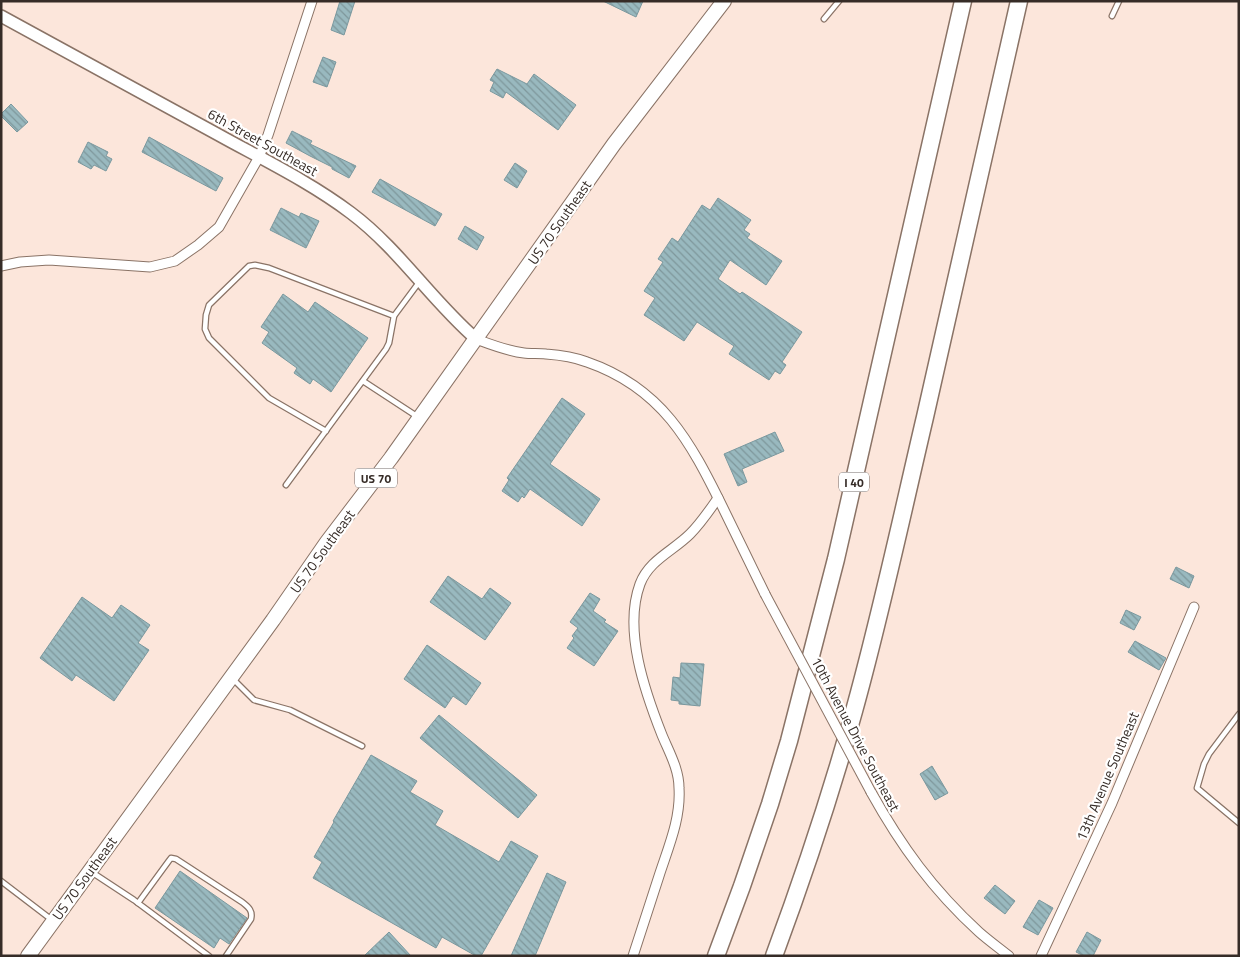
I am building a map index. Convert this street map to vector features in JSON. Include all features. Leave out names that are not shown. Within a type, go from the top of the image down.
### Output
[{"type":"highway","name":"I 40","points":[[716,956],[751,859],[789,741],[836,560],[963,1]]},
{"type":"highway","points":[[774,956],[795,900],[855,709],[907,496],[1019,1]]},
{"type":"main road","name":"US 70 Southeast","points":[[28,956],[273,620],[327,542],[420,418],[614,144],[724,1]]},
{"type":"street","points":[[1,266],[20,262],[49,260],[150,267],[175,261],[198,245],[219,226],[259,157],[284,89],[312,1]]},
{"type":"street","name":"6th Street Southeast","points":[[1,16],[259,157],[312,187],[350,212],[379,237],[446,311],[476,339]]},
{"type":"street","name":"10th Avenue Drive Southeast","points":[[476,339],[510,351],[565,356],[584,361],[627,380],[656,403],[675,425],[696,456],[765,594],[889,823],[909,853],[942,895],[980,933],[1009,956]]},
{"type":"street","points":[[633,956],[675,829],[680,794],[676,769],[655,716],[638,661],[634,634],[636,598],[640,584],[650,567],[690,534],[718,498]]},
{"type":"street","name":"13th Avenue Southeast","points":[[1041,956],[1112,803],[1194,607]]},
{"type":"lane","points":[[824,19],[839,1]]},
{"type":"lane","points":[[1112,16],[1119,1]]},
{"type":"lane","points":[[326,431],[269,398],[209,338],[205,330],[209,305],[250,266],[255,264],[394,316]]},
{"type":"lane","points":[[286,485],[386,349],[390,342],[394,316],[420,281]]},
{"type":"lane","points":[[362,381],[420,418]]},
{"type":"lane","points":[[231,677],[254,700],[290,710],[362,746]]},
{"type":"lane","points":[[1239,714],[1209,754],[1197,788],[1239,823]]},
{"type":"lane","points":[[138,903],[171,858],[176,859],[242,902],[250,910],[252,914],[251,919],[226,956]]},
{"type":"lane","points":[[89,871],[138,903],[209,956]]},
{"type":"lane","points":[[1,882],[53,921]]},
{"type":"building","points":[[340,1],[355,1],[344,35],[331,30]]},
{"type":"building","points":[[603,1],[643,1],[636,17]]},
{"type":"building","points":[[323,57],[336,62],[327,87],[313,82]]},
{"type":"building","points":[[497,69],[527,84],[534,74],[576,105],[558,130],[506,92],[503,98],[490,91],[494,82],[490,80]]},
{"type":"building","points":[[11,104],[28,122],[17,132],[1,116]]},
{"type":"building","points":[[292,131],[312,141],[310,144],[356,166],[349,178],[286,143]]},
{"type":"building","points":[[149,137],[223,178],[216,191],[142,152]]},
{"type":"building","points":[[88,142],[108,152],[106,156],[112,159],[106,171],[94,165],[91,169],[78,162]]},
{"type":"building","points":[[515,163],[527,171],[517,188],[504,180]]},
{"type":"building","points":[[380,179],[442,214],[435,226],[372,192]]},
{"type":"building","points":[[718,198],[751,220],[744,230],[750,234],[747,238],[782,261],[766,285],[730,260],[718,279],[740,294],[742,292],[802,332],[782,362],[786,365],[780,374],[775,371],[769,380],[729,354],[734,346],[697,322],[684,341],[644,315],[655,298],[644,291],[663,262],[658,259],[672,238],[678,242],[702,205],[710,210]]},
{"type":"building","points":[[281,208],[299,217],[301,213],[319,221],[306,248],[270,230]]},
{"type":"building","points":[[465,226],[484,237],[477,250],[458,239]]},
{"type":"building","points":[[283,294],[308,312],[315,302],[368,338],[331,392],[313,379],[310,384],[294,373],[297,368],[262,343],[269,332],[261,327]]},
{"type":"building","points":[[562,398],[585,414],[550,464],[600,499],[582,526],[530,489],[524,498],[522,496],[518,502],[502,491],[509,480],[507,478]]},
{"type":"building","points":[[775,432],[784,451],[742,469],[747,482],[738,486],[724,454]]},
{"type":"building","points":[[1176,567],[1194,576],[1189,588],[1170,579]]},
{"type":"building","points":[[448,576],[482,599],[490,588],[511,603],[485,640],[430,602]]},
{"type":"building","points":[[590,593],[600,599],[593,611],[606,620],[604,622],[618,631],[594,666],[567,648],[578,628],[570,622]]},
{"type":"building","points":[[82,597],[112,618],[121,605],[150,625],[138,643],[149,650],[114,701],[76,675],[72,681],[40,658]]},
{"type":"building","points":[[1126,610],[1141,617],[1134,630],[1120,623]]},
{"type":"building","points":[[1135,641],[1166,658],[1159,670],[1128,652]]},
{"type":"building","points":[[427,645],[481,683],[466,705],[453,696],[445,708],[404,679]]},
{"type":"building","points":[[681,663],[704,664],[700,706],[679,704],[679,701],[671,700],[673,677],[680,678]]},
{"type":"building","points":[[439,715],[537,795],[518,818],[420,738]]},
{"type":"building","points":[[371,755],[417,781],[410,792],[443,811],[435,825],[499,862],[511,841],[538,856],[481,956],[476,956],[442,937],[436,948],[313,878],[322,862],[314,857]]},
{"type":"building","points":[[932,766],[948,793],[935,800],[920,774]]},
{"type":"building","points":[[180,871],[247,918],[229,944],[220,938],[214,948],[155,908]]},
{"type":"building","points":[[547,873],[566,882],[535,956],[511,956]]},
{"type":"building","points":[[995,885],[1015,901],[1005,914],[984,898]]},
{"type":"building","points":[[1039,900],[1053,908],[1038,935],[1023,927]]},
{"type":"building","points":[[389,932],[411,956],[364,956]]},
{"type":"building","points":[[1087,932],[1101,940],[1093,956],[1084,956],[1076,952]]}]
